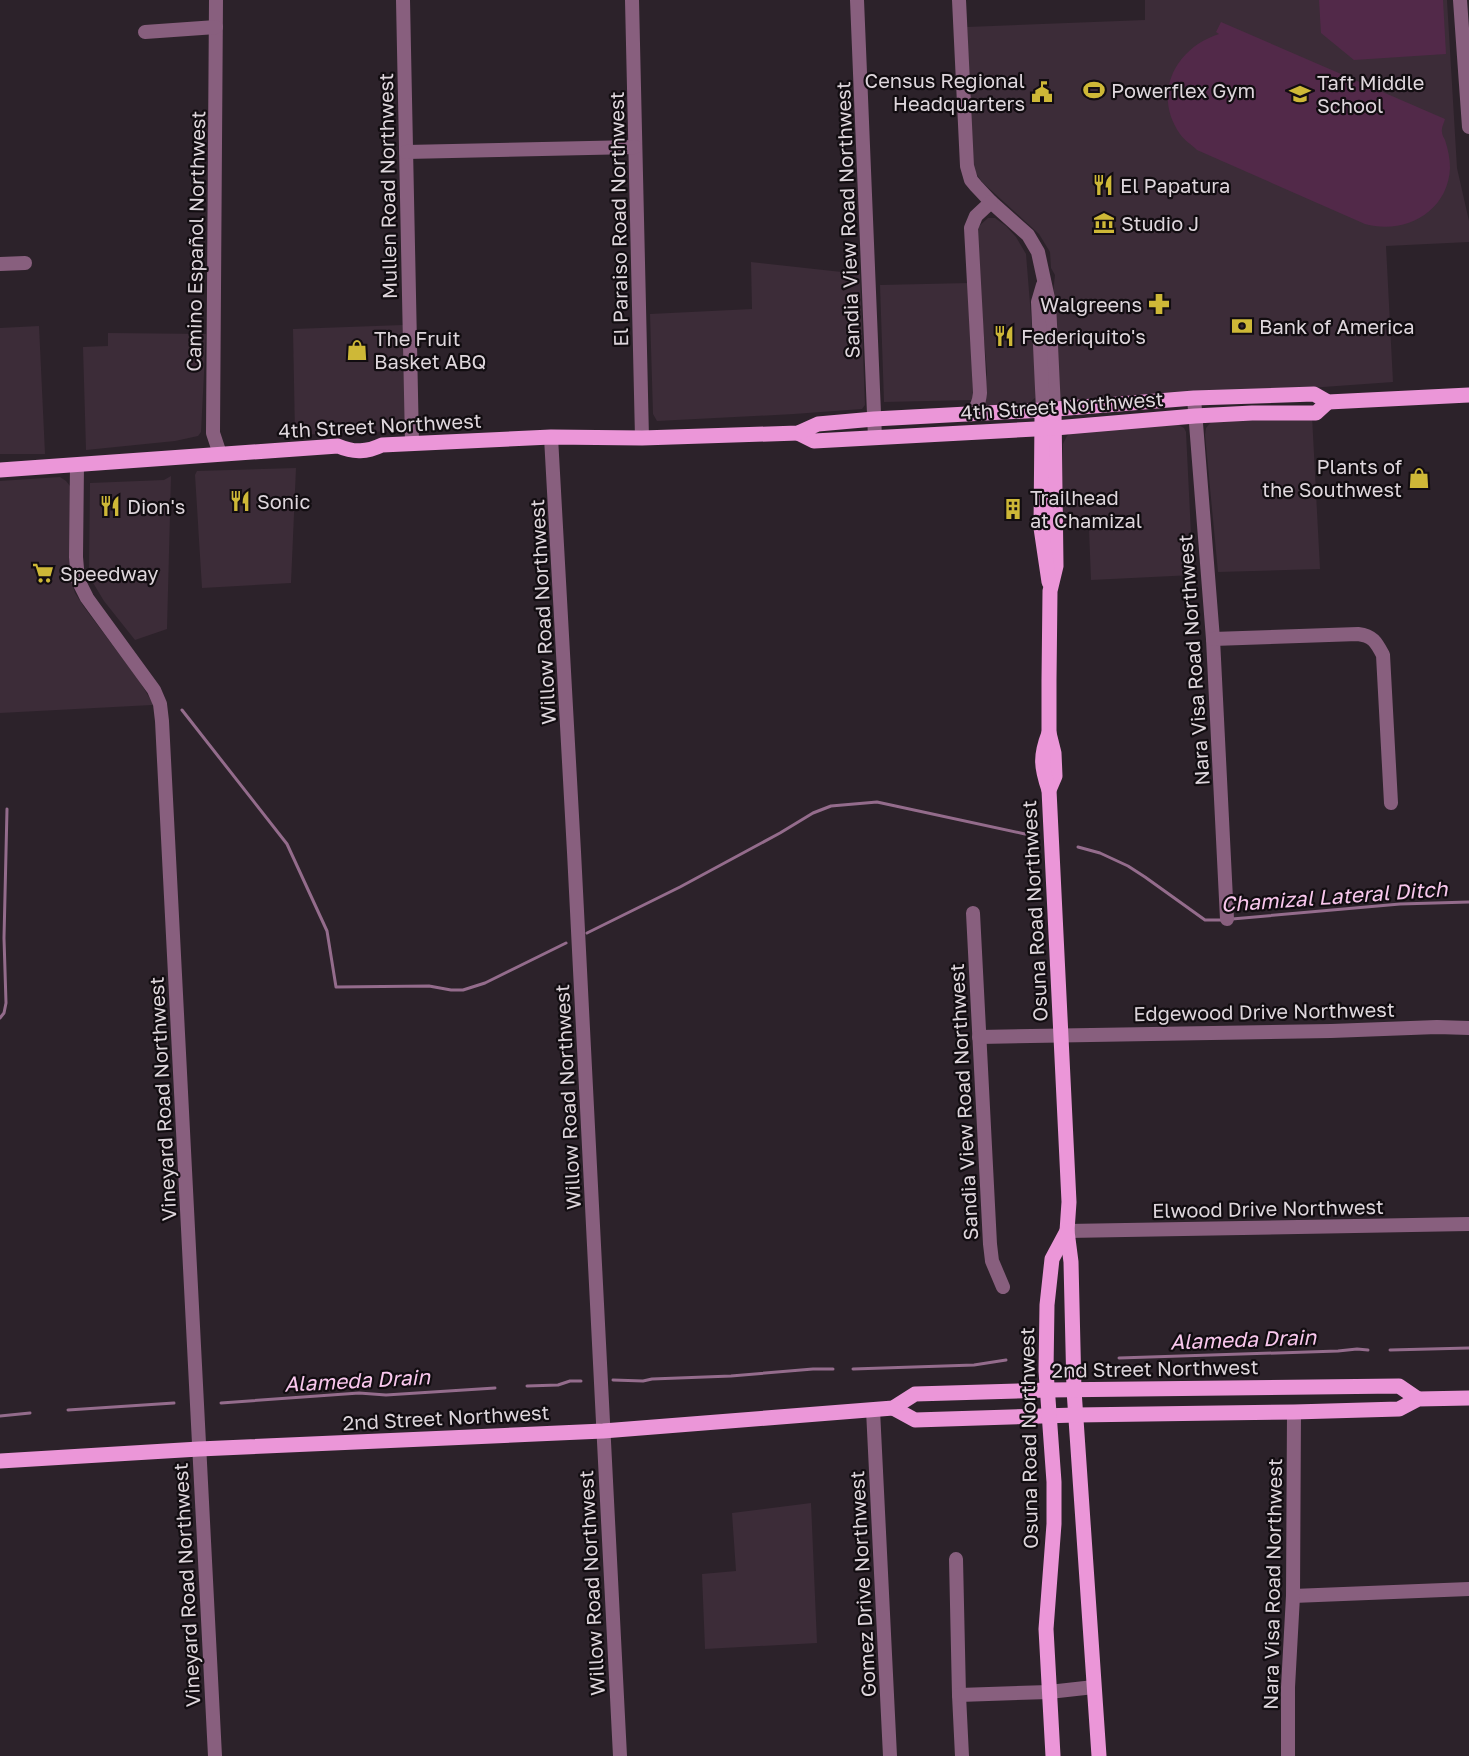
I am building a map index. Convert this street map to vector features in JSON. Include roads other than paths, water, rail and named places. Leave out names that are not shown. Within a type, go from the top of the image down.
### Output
[{"type":"main road","name":"4th Street Northwest","points":[[798,433],[814,441],[915,436],[1194,398],[1314,394],[1328,402],[1469,395]]},
{"type":"main road","name":"4th Street Northwest","points":[[0,470],[338,446],[370,440],[382,445],[551,437],[642,438],[798,433],[818,424],[969,415],[1047,419],[1316,413],[1328,402]]},
{"type":"main road","name":"Osuna Road Northwest","points":[[1047,419],[1041,528],[1050,591],[1050,733],[1042,750],[1043,773],[1049,790],[1069,1202],[1067,1231],[1071,1262],[1074,1390],[1098,1756]]},
{"type":"main road","name":"Osuna Road Northwest","points":[[1053,1756],[1046,1629],[1054,1524],[1054,1482],[1046,1371],[1047,1305],[1052,1259],[1067,1231]]},
{"type":"main road","name":"2nd Street Northwest","points":[[0,1461],[199,1449],[603,1431],[893,1408],[915,1394],[1048,1390],[1399,1386],[1418,1400]]},
{"type":"main road","name":"2nd Street Northwest","points":[[893,1408],[915,1420],[1076,1414],[1400,1409],[1418,1400],[1469,1398]]},
{"type":"street","name":"Camino Español Northwest","points":[[216,0],[213,433],[220,454]]},
{"type":"street","name":"Mullen Road Northwest","points":[[403,0],[412,443]]},
{"type":"street","name":"El Paraiso Road Northwest","points":[[632,0],[642,438]]},
{"type":"street","name":"Sandia View Road Northwest","points":[[857,0],[875,438]]},
{"type":"street","points":[[959,0],[967,166],[971,180],[991,202],[1028,235],[1038,252],[1049,303],[1047,419]]},
{"type":"street","points":[[1460,0],[1469,127]]},
{"type":"street","points":[[145,32],[216,27]]},
{"type":"street","points":[[406,152],[635,147]]},
{"type":"street","points":[[969,415],[978,405],[980,393],[970,236],[976,216],[991,202]]},
{"type":"street","points":[[0,264],[25,263]]},
{"type":"street","name":"Nara Visa Road Northwest","points":[[1194,398],[1213,639],[1227,919]]},
{"type":"street","name":"Willow Road Northwest","points":[[551,437],[620,1756]]},
{"type":"street","name":"Vineyard Road Northwest","points":[[77,465],[78,580],[87,598],[154,690],[160,704],[162,722],[215,1756]]},
{"type":"street","points":[[1213,639],[1358,634],[1375,641],[1383,655],[1390,803]]},
{"type":"street","name":"Sandia View Road Northwest","points":[[973,912],[990,1244],[992,1261],[1003,1287]]},
{"type":"street","name":"Edgewood Drive Northwest","points":[[979,1037],[1469,1028]]},
{"type":"street","name":"Elwood Drive Northwest","points":[[1067,1231],[1469,1224]]},
{"type":"street","name":"Gomez Drive Northwest","points":[[873,1410],[890,1756]]},
{"type":"street","name":"Nara Visa Road Northwest","points":[[1288,1756],[1288,1687],[1293,1596],[1294,1412]]},
{"type":"street","points":[[956,1559],[962,1756]]},
{"type":"street","points":[[1293,1596],[1469,1589]]},
{"type":"street","points":[[959,1695],[1049,1692],[1094,1687]]},
{"type":"waterway","points":[[182,710],[287,844],[327,931],[336,987],[429,986],[463,990],[485,983],[566,943]]},
{"type":"waterway","points":[[587,933],[680,887],[813,813],[831,806],[877,802],[1025,834]]},
{"type":"waterway","points":[[0,1018],[4,1013],[6,1003],[4,938],[7,809]]},
{"type":"waterway","name":"Chamizal Lateral Ditch","points":[[1078,847],[1100,853],[1128,866],[1205,920],[1222,920]]},
{"type":"waterway","name":"Chamizal Lateral Ditch","points":[[1232,919],[1400,904],[1469,902]]},
{"type":"waterway","name":"Alameda Drain","points":[[1390,1350],[1469,1348]]},
{"type":"waterway","name":"Alameda Drain","points":[[1119,1358],[1368,1350]]},
{"type":"waterway","name":"Alameda Drain","points":[[853,1369],[974,1365],[1006,1360]]},
{"type":"waterway","name":"Alameda Drain","points":[[613,1380],[643,1381],[833,1369]]},
{"type":"waterway","name":"Alameda Drain","points":[[527,1386],[558,1385],[570,1381],[581,1381]]},
{"type":"waterway","name":"Alameda Drain","points":[[221,1403],[359,1393],[386,1395],[495,1388]]},
{"type":"waterway","name":"Alameda Drain","points":[[68,1410],[174,1403]]},
{"type":"waterway","name":"Alameda Drain","points":[[0,1416],[30,1413]]},
{"type":"place","name":"Powerflex Gym","points":[[1094,90]]},
{"type":"place","name":"Census Regional Headquarters","points":[[1042,92]]},
{"type":"place","name":"Taft Middle School","points":[[1300,94]]},
{"type":"place","name":"El Papatura","points":[[1103,185]]},
{"type":"place","name":"Studio J","points":[[1104,223]]},
{"type":"place","name":"Walgreens","points":[[1159,304]]},
{"type":"place","name":"Bank of America","points":[[1242,326]]},
{"type":"place","name":"Federiquito's","points":[[1004,336]]},
{"type":"place","name":"The Fruit Basket ABQ","points":[[357,350]]},
{"type":"place","name":"Plants of the Southwest","points":[[1419,478]]},
{"type":"place","name":"Sonic","points":[[240,501]]},
{"type":"place","name":"Dion's","points":[[110,506]]},
{"type":"place","name":"Trailhead at Chamizal","points":[[1013,509]]},
{"type":"place","name":"Speedway","points":[[43,573]]}]
